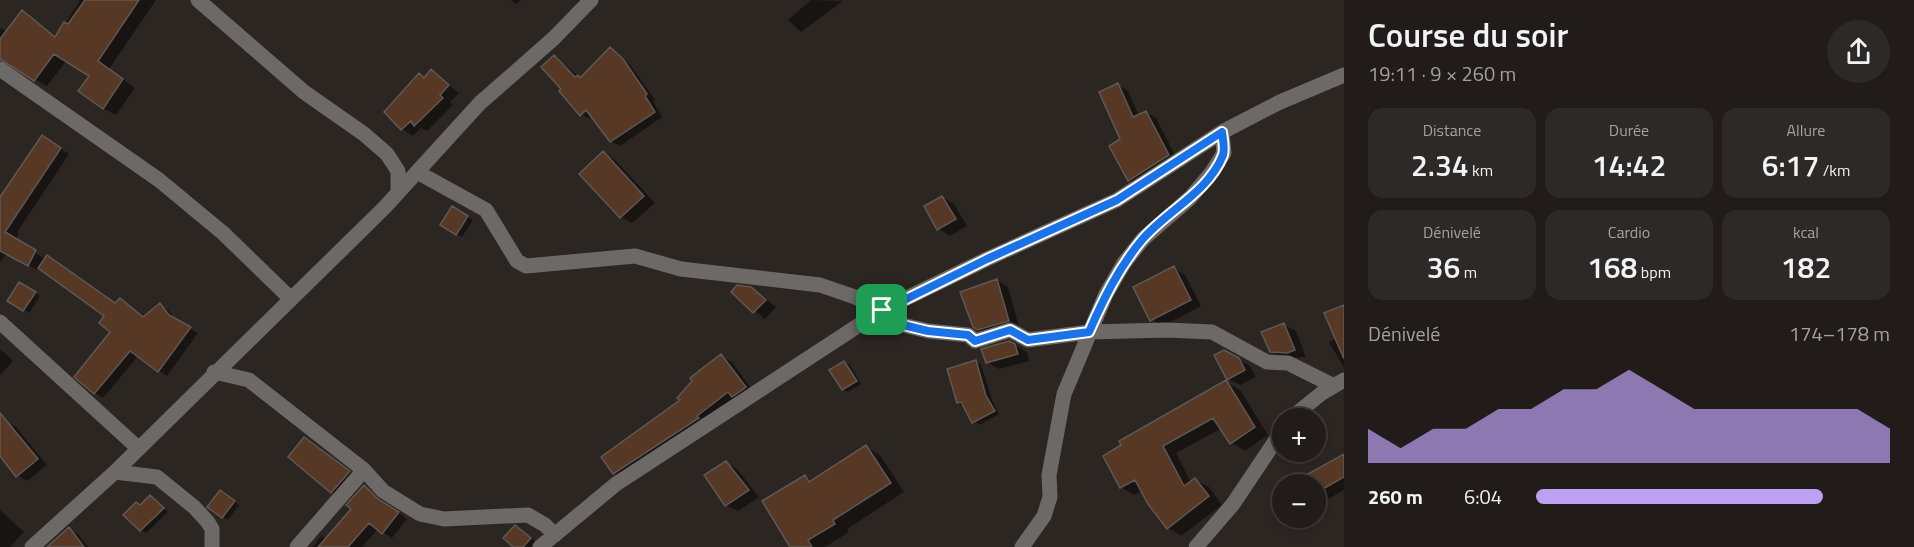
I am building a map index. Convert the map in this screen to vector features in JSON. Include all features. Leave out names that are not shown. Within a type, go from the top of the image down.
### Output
[{"type":"street","points":[[32,547],[115,472],[398,192],[480,103],[554,38],[591,0]]},
{"type":"street","points":[[205,2],[304,92],[364,134],[387,154],[398,171],[398,192]]},
{"type":"street","points":[[0,69],[159,180],[223,233],[290,298]]},
{"type":"street","points":[[540,547],[616,484],[876,314],[1117,200],[1222,132],[1280,102],[1344,75]]},
{"type":"street","points":[[1022,547],[1044,516],[1050,497],[1049,475],[1064,394],[1089,332],[1124,263],[1143,238],[1190,198],[1212,172],[1224,153],[1222,132]]},
{"type":"street","points":[[417,172],[486,210],[517,261],[526,266],[635,256],[681,269],[820,285],[855,297],[876,314],[928,331],[968,335],[975,341],[1010,330],[1028,340],[1089,332],[1167,330],[1212,332],[1266,362],[1287,363],[1339,383]]},
{"type":"street","points":[[0,322],[138,448]]},
{"type":"street","points":[[214,372],[249,380],[364,470],[382,491],[420,514],[444,519],[528,515],[545,525],[555,535]]},
{"type":"street","points":[[1305,408],[1339,383]]},
{"type":"street","points":[[1196,547],[1233,504],[1272,446]]},
{"type":"street","points":[[297,547],[364,470]]},
{"type":"street","points":[[115,472],[150,475],[164,482],[207,521],[212,529],[212,547]]},
{"type":"building","points":[[85,0],[139,0],[98,61],[123,79],[103,109],[78,91],[89,76],[54,54],[34,81],[0,59],[0,39],[22,10],[55,37],[64,22],[68,24]]},
{"type":"building","points":[[610,47],[623,59],[647,94],[645,96],[655,112],[610,142],[586,110],[580,116],[559,91],[561,89],[541,67],[554,55],[575,77],[578,75],[580,78]]},
{"type":"building","points":[[431,69],[449,85],[440,95],[443,98],[414,126],[411,121],[401,130],[384,112],[419,73],[424,78]]},
{"type":"building","points":[[1118,83],[1133,117],[1146,111],[1169,155],[1128,181],[1109,146],[1120,139],[1099,92]]},
{"type":"building","points":[[42,135],[61,148],[5,232],[36,250],[28,266],[0,251],[0,197]]},
{"type":"building","points":[[603,151],[644,196],[620,218],[579,174]]},
{"type":"building","points":[[942,196],[956,219],[937,230],[924,206]]},
{"type":"building","points":[[452,206],[468,216],[456,235],[440,225]]},
{"type":"building","points":[[47,255],[115,303],[120,298],[143,317],[160,303],[169,315],[191,327],[158,372],[130,351],[94,394],[74,377],[110,332],[99,323],[104,316],[38,268]]},
{"type":"building","points":[[1174,266],[1191,300],[1150,321],[1133,287]]},
{"type":"building","points":[[997,279],[1009,321],[977,330],[973,327],[960,292]]},
{"type":"building","points":[[19,282],[36,292],[23,311],[7,301]]},
{"type":"building","points":[[737,285],[751,287],[766,300],[753,313],[731,292]]},
{"type":"building","points":[[1344,305],[1344,359],[1324,313]]},
{"type":"building","points":[[1284,323],[1295,350],[1287,353],[1270,352],[1261,332]]},
{"type":"building","points":[[1009,341],[1015,344],[1018,354],[986,363],[981,349]]},
{"type":"building","points":[[1224,350],[1239,358],[1245,370],[1227,380],[1214,355]]},
{"type":"building","points":[[721,354],[746,387],[732,397],[728,392],[697,416],[699,418],[613,474],[601,457],[680,400],[677,398],[692,381],[690,378]]},
{"type":"building","points":[[976,360],[986,396],[995,411],[972,423],[961,402],[957,403],[947,369]]},
{"type":"building","points":[[844,361],[857,381],[842,390],[829,370]]},
{"type":"building","points":[[1226,380],[1255,427],[1230,444],[1213,418],[1163,446],[1184,486],[1195,478],[1209,496],[1167,529],[1148,504],[1135,480],[1120,488],[1103,456],[1121,445],[1119,441]]},
{"type":"building","points":[[0,413],[38,459],[16,477],[0,456]]},
{"type":"building","points":[[304,437],[350,471],[331,493],[288,457]]},
{"type":"building","points":[[866,445],[891,483],[833,520],[835,524],[808,540],[812,547],[790,547],[762,501],[805,475],[809,482]]},
{"type":"building","points":[[1344,454],[1344,477],[1326,487],[1326,474],[1308,474]]},
{"type":"building","points":[[726,461],[749,490],[725,506],[704,475]]},
{"type":"building","points":[[364,485],[378,499],[399,512],[382,534],[369,523],[348,547],[318,547],[351,509],[346,505]]},
{"type":"building","points":[[220,490],[235,501],[222,518],[207,507]]},
{"type":"building","points":[[150,495],[164,508],[140,531],[123,515],[136,502],[140,505]]},
{"type":"building","points":[[515,525],[531,538],[523,547],[513,547],[503,538]]},
{"type":"building","points":[[69,527],[84,547],[47,547]]},
{"type":"route","points":[[1222,132],[1224,153],[1212,172],[1190,198],[1143,238],[1124,263],[1106,294],[1089,332],[1044,340],[1028,340],[1010,330],[975,341],[968,335],[928,331],[870,317],[882,310],[1117,200],[1222,132]]}]
